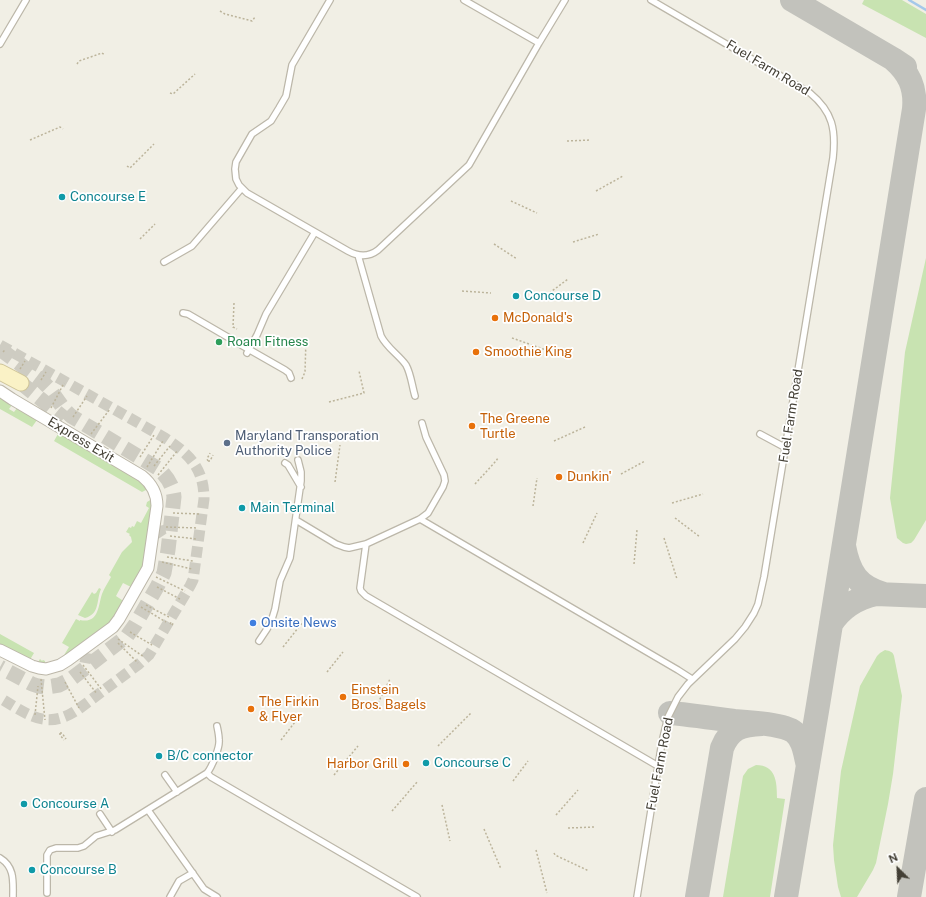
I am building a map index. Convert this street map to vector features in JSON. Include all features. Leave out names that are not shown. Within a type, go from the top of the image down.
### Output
[{"type":"main road","points":[[0,372],[21,383]]},
{"type":"street","name":"Express Exit","points":[[0,391],[142,476],[150,484],[161,504],[163,526]]},
{"type":"street","points":[[87,653],[89,649],[109,633],[119,619],[148,568],[157,506],[156,496]]},
{"type":"street","points":[[0,650],[32,666],[46,669],[53,668],[68,660],[113,627]]},
{"type":"lane","points":[[0,44],[26,0]]},
{"type":"lane","points":[[330,0],[291,68],[286,96],[274,118],[252,134],[236,162],[235,175],[239,184],[247,193],[348,251],[358,255],[366,255],[376,251],[469,165],[538,43],[565,0]]},
{"type":"lane","points":[[464,0],[538,43]]},
{"type":"lane","name":"Fuel Farm Road","points":[[637,897],[662,742],[668,717],[678,697],[692,679],[741,632],[751,619],[758,604],[786,448],[833,158],[834,138],[834,130],[828,114],[822,104],[814,96],[651,0]]},
{"type":"lane","points":[[164,262],[192,246],[242,188]]},
{"type":"lane","points":[[248,351],[266,314],[315,232]]},
{"type":"lane","points":[[358,255],[381,336],[406,365],[415,396]]},
{"type":"lane","points":[[183,313],[188,314],[248,351],[288,371],[291,378]]},
{"type":"lane","points":[[296,520],[340,546],[347,548],[366,544],[420,519],[428,513],[445,481],[444,475],[426,437],[422,423]]},
{"type":"lane","points":[[760,434],[786,448]]},
{"type":"lane","points":[[259,642],[270,624],[280,581],[290,558],[301,487],[298,460]]},
{"type":"lane","points":[[285,463],[288,465],[301,487]]},
{"type":"lane","points":[[420,519],[692,679]]},
{"type":"lane","points":[[366,544],[360,588],[366,596],[658,766]]},
{"type":"lane","points":[[47,893],[47,855],[50,850],[56,848],[78,848],[84,846],[96,836],[112,832],[207,773],[212,766],[218,747],[219,738],[217,726]]},
{"type":"lane","points":[[207,773],[211,777],[417,897]]},
{"type":"lane","points":[[165,775],[177,792]]},
{"type":"lane","points":[[148,810],[204,888],[217,897]]},
{"type":"lane","points":[[100,814],[112,832]]},
{"type":"lane","points":[[0,858],[12,871],[13,897]]},
{"type":"lane","points":[[170,897],[179,881],[193,873]]},
{"type":"path","points":[[220,11],[225,14],[252,21],[255,17]]},
{"type":"path","points":[[77,64],[79,61],[102,53],[105,55]]},
{"type":"path","points":[[170,93],[173,94],[195,74]]},
{"type":"path","points":[[30,140],[60,128],[63,129]]},
{"type":"path","points":[[567,140],[591,140]]},
{"type":"path","points":[[127,166],[130,168],[154,144]]},
{"type":"path","points":[[596,191],[623,176]]},
{"type":"path","points":[[511,201],[537,213]]},
{"type":"path","points":[[140,239],[155,224]]},
{"type":"path","points":[[572,242],[599,234]]},
{"type":"path","points":[[494,244],[517,259]]},
{"type":"path","points":[[540,300],[568,279]]},
{"type":"path","points":[[462,291],[491,293]]},
{"type":"path","points":[[234,303],[233,327],[237,329]]},
{"type":"path","points":[[512,338],[546,350]]},
{"type":"path","points":[[302,379],[305,372],[306,339]]},
{"type":"path","points":[[329,402],[364,392],[360,371]]},
{"type":"path","points":[[41,380],[46,372]]},
{"type":"path","points":[[51,408],[64,383]]},
{"type":"path","points":[[73,417],[87,396]]},
{"type":"path","points":[[91,434],[110,409]]},
{"type":"path","points":[[554,441],[585,427]]},
{"type":"path","points":[[140,457],[154,436]]},
{"type":"path","points":[[147,467],[163,441]]},
{"type":"path","points":[[335,482],[340,445]]},
{"type":"path","points":[[154,466],[170,446]]},
{"type":"path","points":[[158,475],[178,450]]},
{"type":"path","points":[[210,453],[207,460],[208,461],[210,461],[213,455]]},
{"type":"path","points":[[475,484],[498,458]]},
{"type":"path","points":[[621,474],[644,461]]},
{"type":"path","points":[[532,506],[537,478]]},
{"type":"path","points":[[672,503],[703,494]]},
{"type":"path","points":[[173,513],[199,514]]},
{"type":"path","points":[[583,543],[597,513]]},
{"type":"path","points":[[675,518],[700,537]]},
{"type":"path","points":[[163,526],[198,528]]},
{"type":"path","points":[[634,564],[637,530]]},
{"type":"path","points":[[170,536],[196,539]]},
{"type":"path","points":[[664,538],[677,579]]},
{"type":"path","points":[[167,557],[193,561]]},
{"type":"path","points":[[162,562],[192,570]]},
{"type":"path","points":[[156,577],[185,591]]},
{"type":"path","points":[[157,587],[180,599]]},
{"type":"path","points":[[146,605],[169,617]]},
{"type":"path","points":[[141,607],[166,622]]},
{"type":"path","points":[[171,625],[173,621]]},
{"type":"path","points":[[283,647],[302,623]]},
{"type":"path","points":[[130,632],[152,645]]},
{"type":"path","points":[[118,639],[144,657]]},
{"type":"path","points":[[118,643],[138,663]]},
{"type":"path","points":[[326,672],[343,652]]},
{"type":"path","points":[[83,665],[102,690]]},
{"type":"path","points":[[80,672],[97,694]]},
{"type":"path","points":[[41,678],[45,720]]},
{"type":"path","points":[[378,702],[390,679]]},
{"type":"path","points":[[65,682],[79,708]]},
{"type":"path","points":[[35,715],[38,686]]},
{"type":"path","points":[[438,746],[471,712]]},
{"type":"path","points":[[281,740],[302,713]]},
{"type":"path","points":[[334,775],[358,746]]},
{"type":"path","points":[[513,781],[528,761]]},
{"type":"path","points":[[392,811],[418,781]]},
{"type":"path","points":[[556,815],[578,790]]},
{"type":"path","points":[[442,805],[450,841]]},
{"type":"path","points":[[568,828],[594,827]]},
{"type":"path","points":[[484,829],[501,869]]},
{"type":"path","points":[[536,850],[547,893]]},
{"type":"path","points":[[554,853],[555,855],[589,870]]},
{"type":"green space","points":[[864,0],[902,0],[926,14],[926,38],[862,4]]},
{"type":"green space","points":[[926,258],[926,520],[914,540],[911,543],[906,544],[897,538],[890,498],[905,352]]},
{"type":"green space","points":[[0,397],[12,405],[9,409],[14,412],[17,408],[54,430],[37,420],[32,427],[0,409]]},
{"type":"green space","points":[[61,433],[140,480],[148,489],[142,492],[54,441],[58,434]]},
{"type":"green space","points":[[152,499],[145,565],[131,587],[123,583],[116,596],[125,602],[115,619],[61,660],[69,647],[62,643],[76,619],[86,621],[94,617],[97,613],[103,592],[111,577],[109,575],[122,552],[132,542],[129,535],[130,534],[126,532],[129,527],[134,527],[137,521],[141,523],[149,508],[146,506],[147,502]]},
{"type":"green space","points":[[99,588],[101,589],[97,606],[93,613],[85,618],[78,615],[92,592],[94,594],[96,593]]},
{"type":"green space","points":[[0,634],[34,653],[31,658],[32,661],[38,662],[40,659],[45,661],[45,664],[37,664],[0,646]]},
{"type":"green space","points":[[885,650],[894,655],[902,696],[888,804],[876,863],[873,870],[857,897],[841,897],[838,887],[833,845],[841,771],[860,686],[877,656]]},
{"type":"green space","points":[[756,765],[768,768],[771,771],[776,781],[777,798],[785,799],[770,897],[723,897],[743,776],[748,769]]},
{"type":"waterway","points":[[909,0],[926,10]]},
{"type":"taxiway","points":[[792,0],[905,67]]},
{"type":"taxiway","points":[[786,897],[914,109],[914,94],[910,81],[899,64],[893,59]]},
{"type":"taxiway","points":[[844,546],[846,556],[856,578],[867,587],[884,594]]},
{"type":"taxiway","points":[[831,624],[845,608],[862,598],[876,594],[926,596]]},
{"type":"taxiway","points":[[670,713],[766,724],[789,729],[800,739],[804,748],[808,766]]},
{"type":"taxiway","points":[[697,897],[722,748],[725,741],[737,729],[748,725],[762,724]]},
{"type":"taxiway","points":[[909,897],[926,799]]},
{"type":"tunnel","points":[[0,345],[174,444],[188,456],[198,470],[203,488],[204,499],[193,580],[149,655],[80,708],[69,715],[58,719],[49,720],[30,715],[0,698]]},
{"type":"tunnel","points":[[0,349],[41,380],[71,416],[159,469],[169,482],[174,497],[164,573],[135,625],[127,636],[71,679],[59,685],[46,687],[38,686],[0,667]]},
{"type":"tunnel","points":[[21,383],[64,418]]},
{"type":"tunnel","points":[[159,526],[161,535],[165,541]]},
{"type":"tunnel","points":[[85,663],[87,653]]},
{"type":"place","name":"Concourse E","points":[[62,197]]},
{"type":"place","name":"Concourse D","points":[[516,296]]},
{"type":"place","name":"McDonald's","points":[[495,318]]},
{"type":"place","name":"Roam Fitness","points":[[219,342]]},
{"type":"place","name":"Smoothie King","points":[[476,352]]},
{"type":"place","name":"The Greene Turtle","points":[[472,426]]},
{"type":"place","name":"Maryland Transporation Authority Police","points":[[227,443]]},
{"type":"place","name":"Dunkin'","points":[[559,477]]},
{"type":"place","name":"Main Terminal","points":[[242,508]]},
{"type":"place","name":"Onsite News","points":[[253,623]]},
{"type":"place","name":"Einstein Bros. Bagels","points":[[343,697]]},
{"type":"place","name":"The Firkin & Flyer","points":[[251,709]]},
{"type":"place","name":"B/C connector","points":[[159,756]]},
{"type":"place","name":"Concourse C","points":[[426,763]]},
{"type":"place","name":"Harbor Grill","points":[[406,764]]},
{"type":"place","name":"Concourse A","points":[[24,804]]},
{"type":"place","name":"Concourse B","points":[[32,870]]}]
